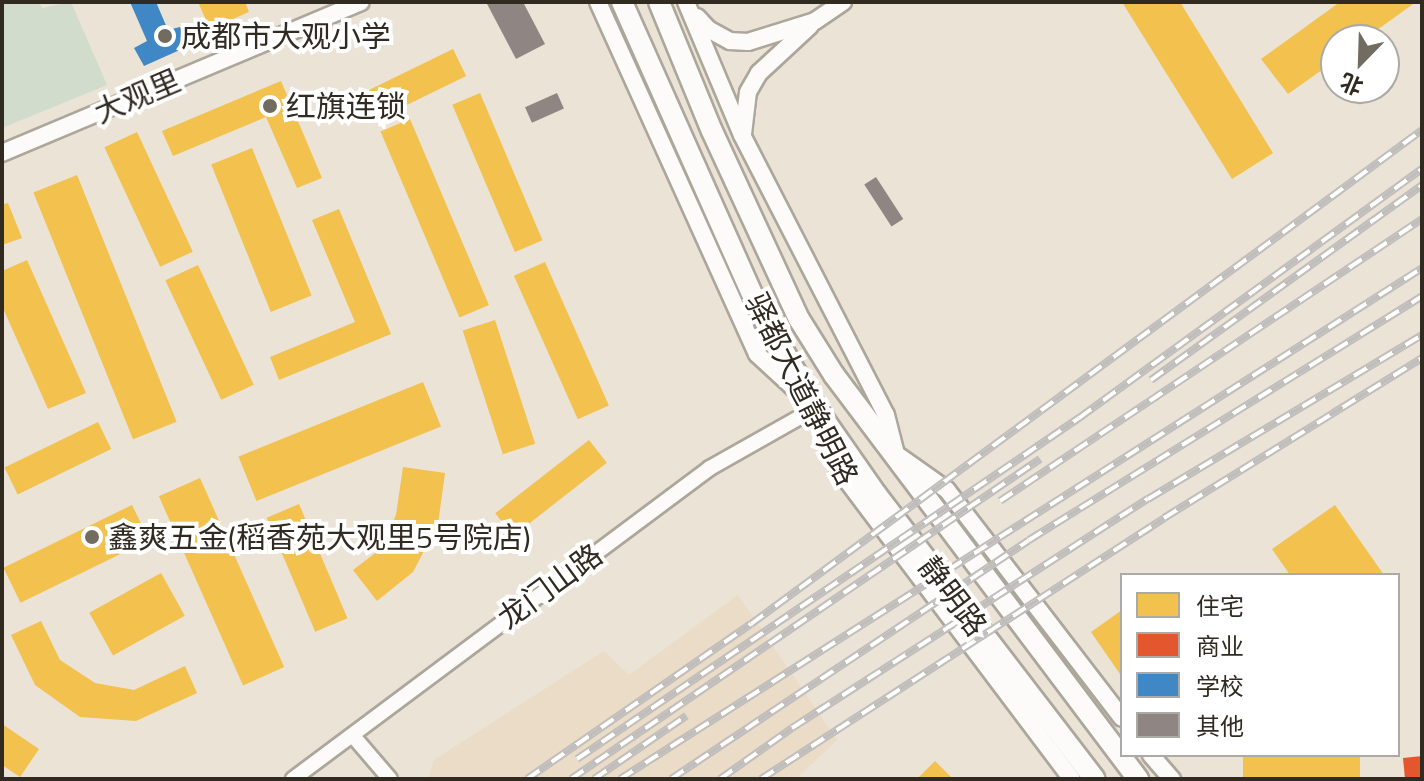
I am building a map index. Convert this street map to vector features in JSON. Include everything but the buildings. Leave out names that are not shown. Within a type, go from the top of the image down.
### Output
[{"type":"main road","name":"驿都大道静明路","points":[[622,2],[754,299],[816,408]]},
{"type":"main road","name":"驿都大道静明路","points":[[659,2],[712,131],[799,319],[834,375],[896,454]]},
{"type":"main road","name":"静明路","points":[[816,408],[876,494],[1095,779]]},
{"type":"main road","name":"静明路","points":[[896,454],[1071,695],[1120,756]]},
{"type":"main road","name":"静明路","points":[[1120,757],[1138,779]]},
{"type":"street","name":"大观里","points":[[2,153],[361,2]]},
{"type":"street","points":[[598,2],[757,354],[816,408]]},
{"type":"street","points":[[742,135],[748,92],[759,73],[815,21],[843,2]]},
{"type":"street","points":[[686,4],[742,135],[886,415],[896,454]]},
{"type":"street","points":[[686,4],[708,29],[730,41],[766,38],[815,21]]},
{"type":"street","name":"龙门山路","points":[[293,779],[354,737],[487,633],[710,468],[816,408]]},
{"type":"street","name":"驿都大道静明路","points":[[816,408],[839,470],[1072,779]]},
{"type":"street","name":"驿都大道静明路","points":[[896,454],[947,490],[1120,715]]},
{"type":"street","points":[[354,737],[390,779]]},
{"type":"street","points":[[1153,757],[1172,779]]},
{"type":"shaded area","points":[[738,595],[837,740],[796,779],[428,779],[434,760],[604,651],[629,675]]},
{"type":"green space","points":[[2,2],[39,2],[42,8],[71,2],[107,85],[2,128]]},
{"type":"railway","points":[[527,779],[751,624],[1422,130]]},
{"type":"railway","points":[[577,759],[1079,418],[1422,169]]},
{"type":"railway","points":[[1151,380],[1422,185]]},
{"type":"railway","points":[[1000,501],[1422,219]]},
{"type":"railway","points":[[620,779],[1422,268]]},
{"type":"railway","points":[[671,779],[1029,540],[1422,296]]},
{"type":"railway","points":[[720,779],[792,728],[1148,499],[1422,335]]},
{"type":"railway","points":[[761,779],[1164,518],[1422,358]]},
{"type":"railway","points":[[571,779],[1040,459]]},
{"type":"railway","points":[[594,779],[686,716]]},
{"type":"place","name":"成都市大观小学","points":[[165,36]]},
{"type":"place","name":"红旗连锁","points":[[270,106]]},
{"type":"place","name":"鑫爽五金(稻香苑大观里5号院店)","points":[[92,537]]}]
